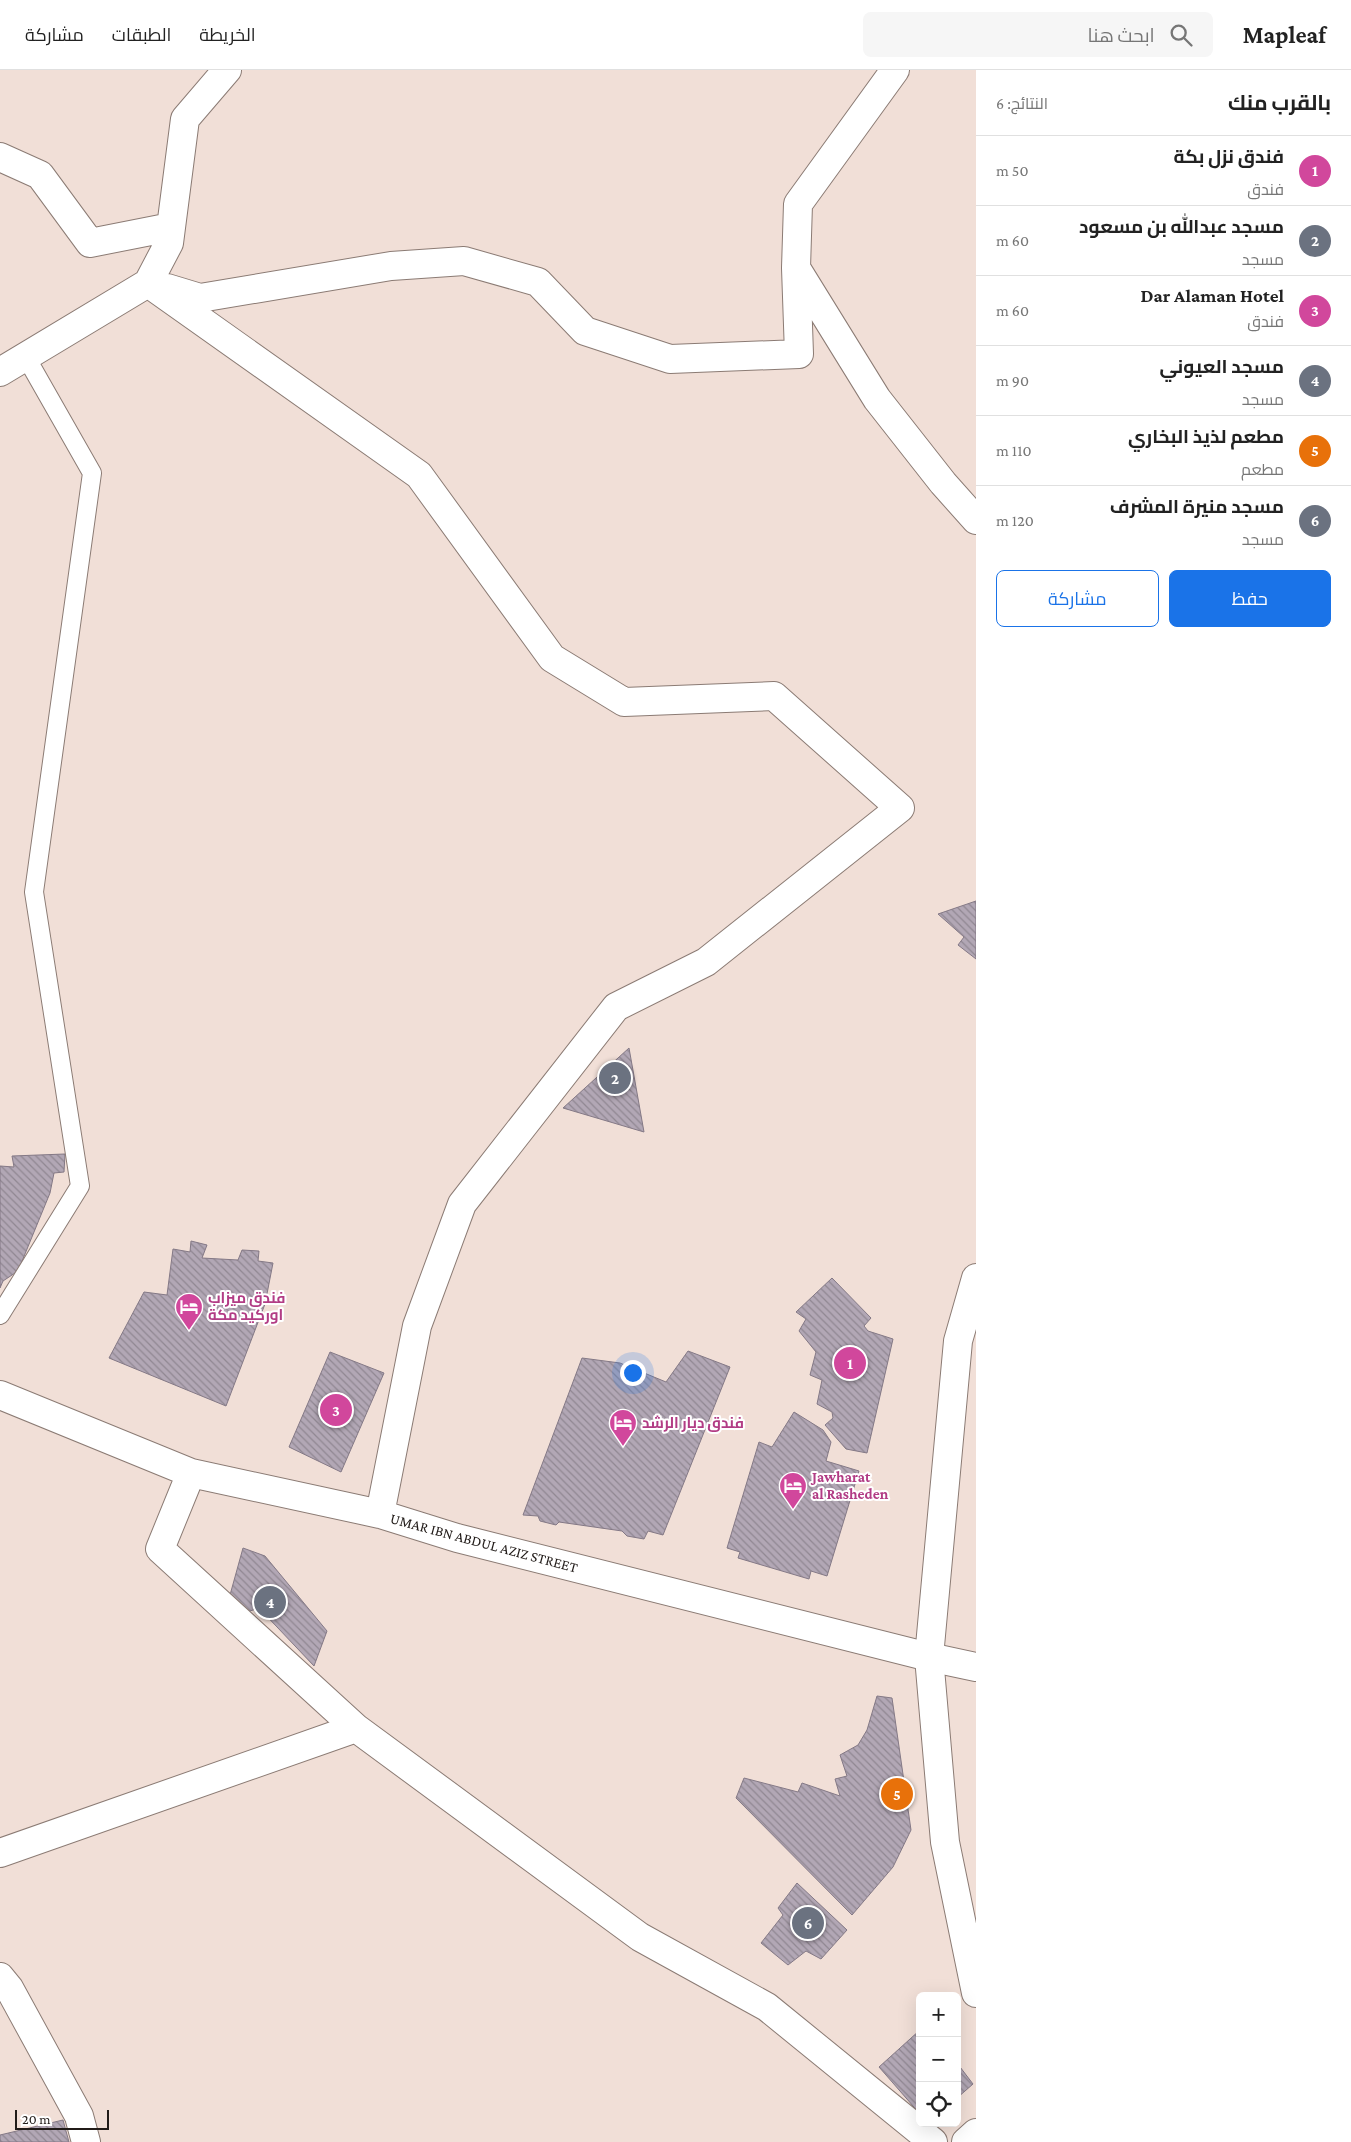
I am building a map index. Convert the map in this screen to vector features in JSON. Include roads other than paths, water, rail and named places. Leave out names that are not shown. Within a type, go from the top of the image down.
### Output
[{"type":"street","points":[[0,372],[148,283],[169,243],[185,119],[227,70]]},
{"type":"street","points":[[148,283],[200,298],[391,266],[464,261],[538,282],[585,331],[670,360],[799,354],[796,268],[798,204],[895,70]]},
{"type":"street","points":[[0,157],[40,175],[90,243],[171,227]]},
{"type":"street","points":[[796,268],[877,399],[943,483],[976,520]]},
{"type":"street","points":[[148,283],[420,476],[552,658],[624,702],[774,696],[900,808],[706,962],[616,1007],[462,1204],[417,1326],[380,1514]]},
{"type":"street","points":[[976,1278],[958,1341],[929,1657],[945,1842],[976,1993]]},
{"type":"street","name":"UMAR IBN ABDUL AZIZ STREET","points":[[0,1395],[192,1473],[380,1514],[458,1538],[929,1657],[976,1667]]},
{"type":"street","points":[[192,1473],[160,1549],[356,1728],[640,1937],[767,2007],[933,2142]]},
{"type":"street","points":[[0,1853],[356,1728]]},
{"type":"street","points":[[0,1977],[9,1988],[79,2116],[86,2142]]},
{"type":"street","points":[[966,2142],[976,2133]]},
{"type":"lane","points":[[0,1315],[80,1186],[34,892],[92,472],[26,357]]},
{"type":"place","name":"مسجد عبدالله بن مسعود","points":[[615,1078]]},
{"type":"place","name":"فندق ميزاب اوركيد مكة","points":[[189,1331]]},
{"type":"place","name":"فندق نزل بكة","points":[[850,1363]]},
{"type":"place","name":"Dar Alaman Hotel","points":[[336,1410]]},
{"type":"place","name":"فندق ديار الرشد","points":[[623,1447]]},
{"type":"place","name":"Jawharat al Rasheden","points":[[793,1510]]},
{"type":"place","name":"مسجد العيوني","points":[[270,1602]]},
{"type":"place","name":"مطعم لذيذ البخاري","points":[[897,1794]]},
{"type":"place","name":"مسجد منيرة المشرف","points":[[808,1923]]}]
